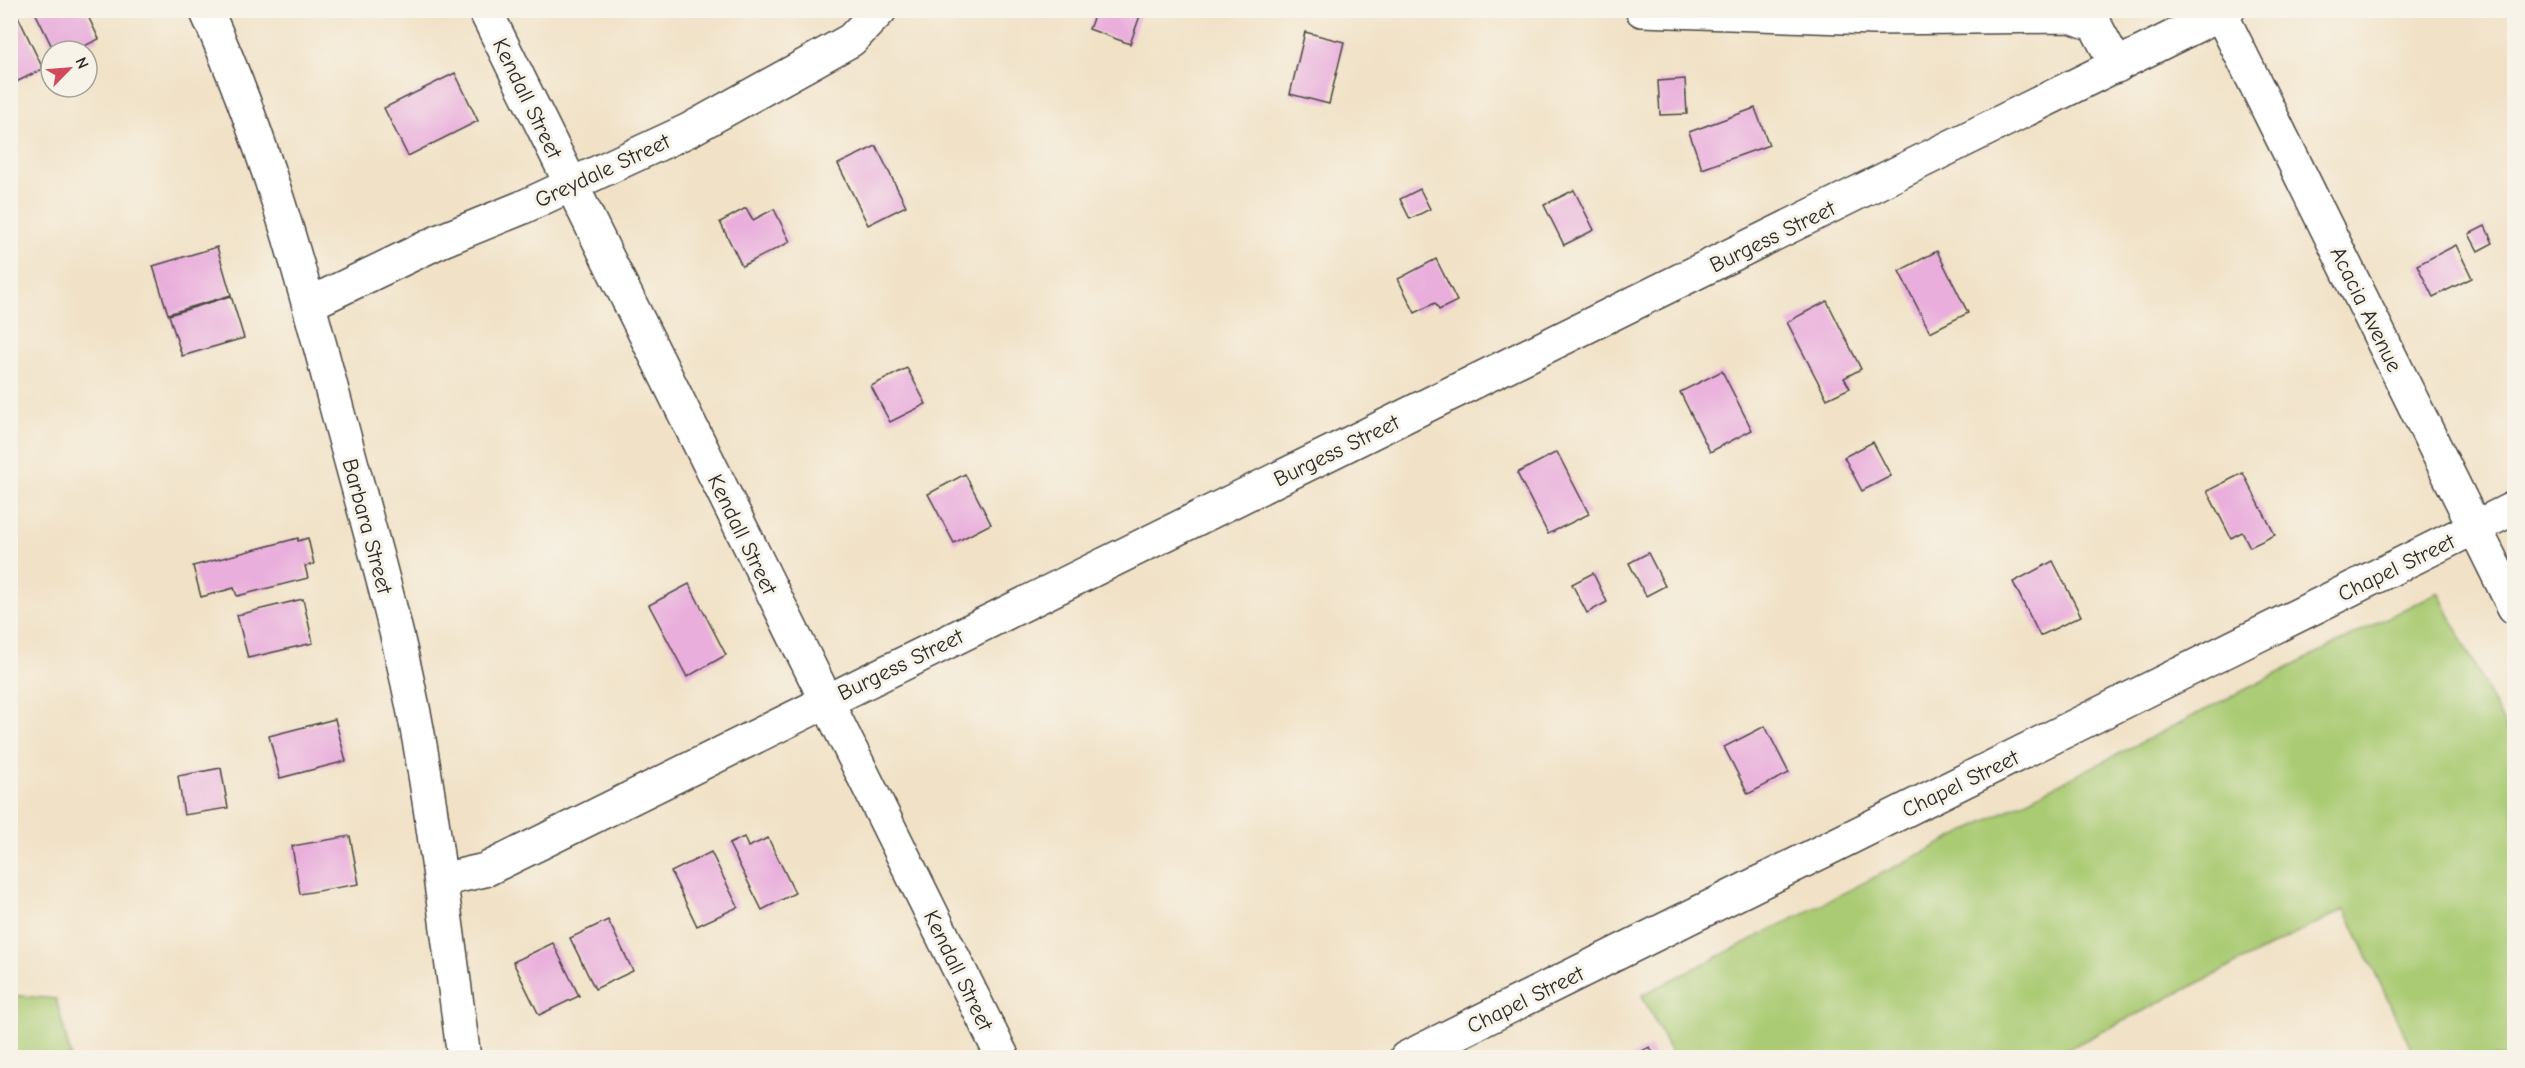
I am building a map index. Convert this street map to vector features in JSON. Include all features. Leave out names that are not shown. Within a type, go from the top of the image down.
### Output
[{"type":"street","name":"Barbara Street","points":[[206,10],[231,66],[268,168],[309,304],[397,643],[420,743],[441,880],[464,1058]]},
{"type":"street","name":"Kendall Street","points":[[485,10],[1003,1058]]},
{"type":"street","name":"Greydale Street","points":[[309,304],[440,241],[521,207],[688,130],[851,40],[880,10]]},
{"type":"street","points":[[1642,10],[1873,18],[2071,16],[2095,25],[2117,66]]},
{"type":"street","name":"Burgess Street","points":[[441,880],[485,870],[2223,12]]},
{"type":"street","name":"Acacia Avenue","points":[[2223,12],[2514,607]]},
{"type":"street","name":"Chapel Street","points":[[1406,1058],[2514,508]]},
{"type":"green space","points":[[2438,592],[2514,744],[2514,1057],[2415,1057],[2345,909],[2052,1057],[1673,1057],[1642,995]]},
{"type":"green space","points":[[11,995],[56,999],[71,1057],[11,1057]]},
{"type":"building","points":[[10,10],[15,10],[39,61],[39,71],[10,85]]},
{"type":"building","points":[[34,10],[85,10],[99,39],[48,39]]},
{"type":"building","points":[[1096,10],[1142,10],[1130,44],[1089,29]]},
{"type":"building","points":[[1305,32],[1344,42],[1329,104],[1290,94]]},
{"type":"building","points":[[455,73],[478,121],[408,156],[384,108]]},
{"type":"building","points":[[1685,79],[1687,114],[1660,115],[1658,81]]},
{"type":"building","points":[[1755,108],[1769,145],[1702,169],[1689,132]]},
{"type":"building","points":[[876,146],[906,206],[868,225],[838,164]]},
{"type":"building","points":[[1420,189],[1430,209],[1410,219],[1400,199]]},
{"type":"building","points":[[1574,190],[1594,230],[1564,245],[1544,205]]},
{"type":"building","points":[[746,208],[753,220],[774,209],[790,242],[742,266],[720,222]]},
{"type":"building","points":[[2485,226],[2493,243],[2478,251],[2469,234]]},
{"type":"building","points":[[2456,245],[2472,278],[2433,297],[2417,265]]},
{"type":"building","points":[[217,247],[231,295],[168,314],[153,266]]},
{"type":"building","points":[[1937,251],[1968,313],[1930,332],[1899,271]]},
{"type":"building","points":[[1436,259],[1457,301],[1439,310],[1435,303],[1415,313],[1398,279]]},
{"type":"building","points":[[231,296],[244,338],[182,356],[169,315]]},
{"type":"building","points":[[1827,301],[1861,369],[1844,378],[1850,388],[1827,399],[1787,322]]},
{"type":"building","points":[[907,368],[926,404],[890,422],[871,386]]},
{"type":"building","points":[[1722,371],[1752,430],[1710,452],[1680,392]]},
{"type":"building","points":[[1873,442],[1891,476],[1862,491],[1844,457]]},
{"type":"building","points":[[1557,452],[1589,514],[1548,534],[1517,473]]},
{"type":"building","points":[[2243,473],[2275,535],[2250,547],[2242,532],[2231,538],[2207,491]]},
{"type":"building","points":[[965,474],[991,524],[954,543],[928,494]]},
{"type":"building","points":[[298,538],[298,541],[308,538],[314,564],[305,566],[308,578],[237,596],[234,588],[201,597],[193,566]]},
{"type":"building","points":[[1648,553],[1665,586],[1646,596],[1629,563]]},
{"type":"building","points":[[2053,561],[2081,616],[2040,636],[2013,582]]},
{"type":"building","points":[[1593,573],[1607,602],[1587,613],[1572,584]]},
{"type":"building","points":[[689,584],[726,655],[687,677],[649,605]]},
{"type":"building","points":[[303,599],[313,643],[248,658],[237,615]]},
{"type":"building","points":[[335,719],[346,761],[280,778],[269,736]]},
{"type":"building","points":[[1765,726],[1789,773],[1748,794],[1724,747]]},
{"type":"building","points":[[221,768],[228,808],[184,815],[178,776]]},
{"type":"building","points":[[350,836],[359,884],[300,894],[292,846]]},
{"type":"building","points":[[744,837],[748,847],[768,838],[795,893],[762,910],[729,844]]},
{"type":"building","points":[[711,852],[738,907],[697,926],[671,872]]},
{"type":"building","points":[[608,920],[633,971],[595,989],[570,938]]},
{"type":"building","points":[[553,943],[579,996],[539,1015],[513,962]]},
{"type":"building","points":[[1650,1047],[1655,1058],[1628,1058]]}]
